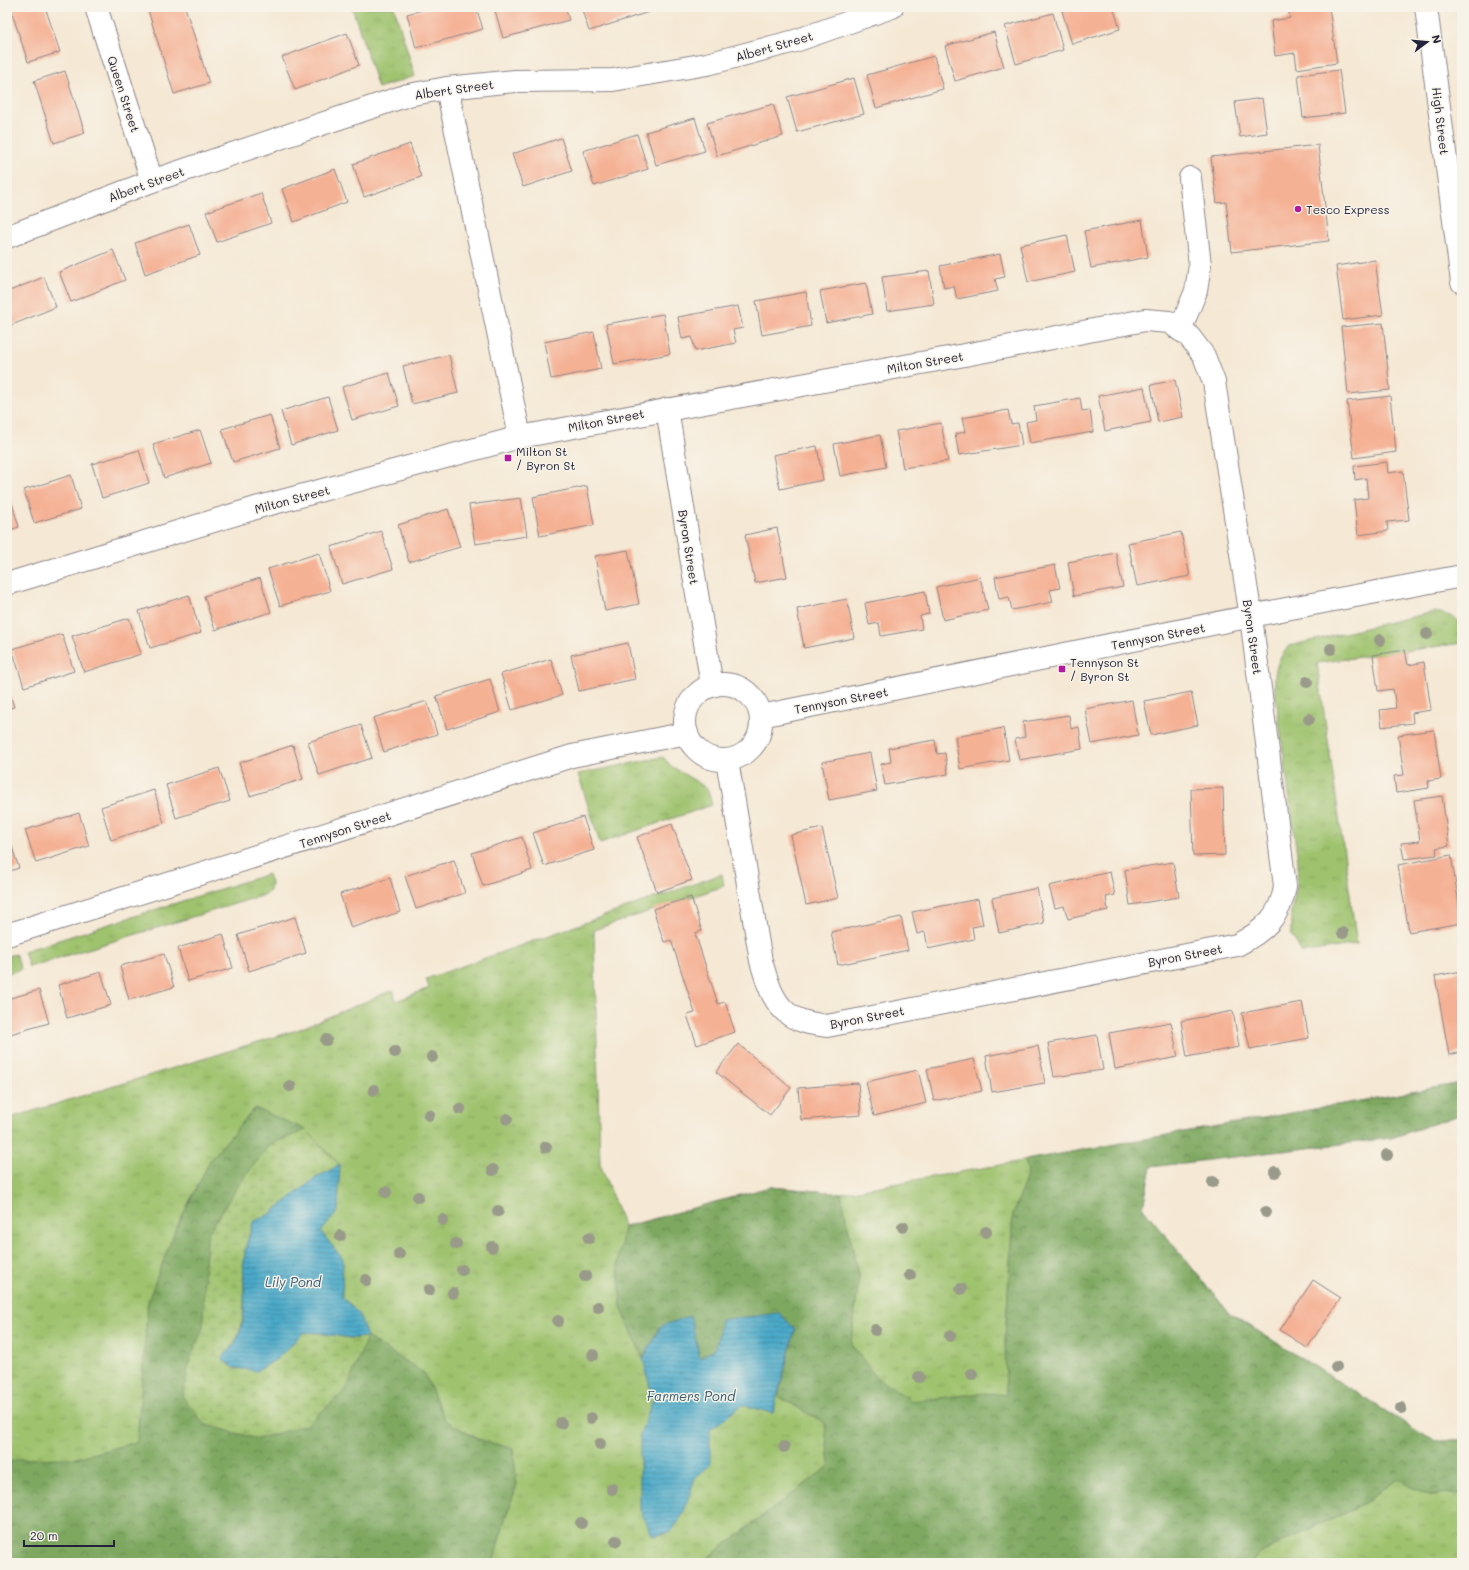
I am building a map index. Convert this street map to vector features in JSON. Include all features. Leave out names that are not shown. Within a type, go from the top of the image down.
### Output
[{"type":"street","name":"Queen Street","points":[[96,7],[152,181]]},
{"type":"street","name":"Albert Street","points":[[7,237],[152,181],[408,95],[447,88],[515,81],[614,80],[707,64],[795,41],[892,7]]},
{"type":"street","name":"High Street","points":[[1426,7],[1461,273]]},
{"type":"street","points":[[447,88],[520,436]]},
{"type":"street","points":[[1180,330],[1196,291],[1200,265],[1190,178]]},
{"type":"street","name":"Milton Street","points":[[7,584],[259,507],[520,436],[970,354],[1145,320],[1169,322],[1188,335],[1204,356]]},
{"type":"street","name":"Byron Street","points":[[727,760],[761,961],[769,987],[783,1009],[793,1017],[806,1022],[826,1026],[1237,945],[1254,937],[1266,927],[1276,914],[1283,899],[1285,886],[1251,617],[1214,382],[1204,356]]},
{"type":"street","name":"Byron Street","points":[[667,409],[712,686]]},
{"type":"street","name":"Tennyson Street","points":[[761,716],[1462,576]]},
{"type":"street","points":[[725,684],[738,687],[749,694],[757,704],[761,716],[761,729],[757,740],[749,750],[739,757],[727,760],[713,759],[702,754],[692,744],[687,733],[685,721],[687,709],[693,699],[701,691],[712,686],[725,684]]},
{"type":"street","name":"Tennyson Street","points":[[7,935],[572,756],[687,733]]},
{"type":"green space","points":[[352,7],[394,7],[415,76],[378,88]]},
{"type":"green space","points":[[1433,612],[1451,616],[1458,621],[1461,625],[1462,643],[1317,663],[1357,944],[1302,953],[1291,934],[1291,913],[1297,885],[1298,862],[1275,691],[1277,667],[1281,657],[1289,646]]},
{"type":"green space","points":[[663,757],[671,766],[708,790],[712,805],[600,843],[578,774]]},
{"type":"green space","points":[[268,874],[271,883],[270,891],[264,895],[29,967],[24,951]]},
{"type":"green space","points":[[722,874],[724,886],[594,930],[600,1164],[624,1227],[770,1187],[841,1193],[1462,1083],[1462,1114],[1391,1138],[1151,1166],[1143,1208],[1229,1313],[1435,1442],[1462,1439],[1462,1563],[7,1563],[7,1119],[297,1030],[393,990],[396,1001],[429,988],[426,979]]},
{"type":"green space","points":[[16,954],[21,969],[7,974],[7,956]]},
{"type":"green space","points":[[1462,1083],[1462,1114],[1391,1138],[1151,1167],[1143,1208],[1229,1313],[1435,1442],[1462,1439],[1462,1492],[1430,1495],[1396,1479],[1370,1500],[1261,1552],[1251,1563],[701,1563],[829,1466],[825,1423],[778,1396],[795,1329],[716,1348],[700,1358],[661,1326],[643,1359],[621,1307],[618,1263],[624,1227],[770,1187],[841,1193],[859,1279],[851,1344],[876,1377],[912,1401],[984,1393],[1006,1395],[1005,1338],[1013,1214],[1028,1173],[1025,1160]]},
{"type":"green space","points":[[255,1108],[306,1130],[340,1165],[317,1177],[270,1214],[253,1222],[245,1252],[244,1311],[241,1330],[235,1342],[221,1358],[257,1371],[277,1359],[291,1346],[367,1337],[424,1373],[445,1420],[478,1439],[513,1449],[517,1485],[505,1519],[493,1563],[7,1563],[7,1463],[18,1459],[76,1458],[137,1442],[148,1301],[175,1230],[211,1159]]},
{"type":"green space","points":[[306,1130],[340,1165],[317,1177],[270,1214],[253,1222],[245,1252],[244,1310],[242,1322],[234,1344],[221,1358],[257,1371],[277,1359],[304,1332],[351,1338],[367,1337],[346,1390],[306,1425],[257,1439],[204,1424],[183,1397],[190,1359],[203,1328],[204,1274],[208,1233],[240,1183],[269,1145]]},
{"type":"water","name":"Lily Pond","points":[[340,1165],[338,1211],[321,1232],[343,1259],[342,1297],[359,1314],[367,1337],[351,1338],[304,1332],[277,1359],[257,1371],[234,1368],[221,1358],[234,1344],[243,1322],[245,1252],[253,1222],[270,1214],[317,1177]]},
{"type":"water","name":"Farmers Pond","points":[[779,1313],[795,1329],[773,1413],[742,1405],[710,1430],[710,1465],[695,1478],[683,1514],[671,1532],[653,1536],[640,1510],[640,1434],[653,1399],[643,1359],[661,1326],[690,1316],[700,1358],[716,1348],[721,1320]]},
{"type":"building","points":[[10,7],[45,7],[60,52],[28,62]]},
{"type":"building","points":[[147,7],[185,7],[209,83],[174,94]]},
{"type":"building","points":[[434,7],[476,7],[483,29],[416,48],[407,14]]},
{"type":"building","points":[[494,7],[565,7],[569,20],[503,38]]},
{"type":"building","points":[[581,7],[654,7],[655,10],[589,31]]},
{"type":"building","points":[[1073,7],[1113,7],[1120,29],[1072,44],[1062,11]]},
{"type":"building","points":[[1288,7],[1329,7],[1337,63],[1297,69],[1295,53],[1275,56],[1271,21],[1290,18]]},
{"type":"building","points":[[1053,13],[1063,50],[1016,64],[1005,26]]},
{"type":"building","points":[[994,32],[1004,67],[955,81],[945,46]]},
{"type":"building","points":[[347,33],[359,65],[295,90],[282,57]]},
{"type":"building","points":[[934,56],[943,89],[876,108],[867,75]]},
{"type":"building","points":[[1339,70],[1345,113],[1303,118],[1298,75]]},
{"type":"building","points":[[65,71],[85,133],[54,143],[34,81]]},
{"type":"building","points":[[854,78],[864,114],[797,132],[787,97]]},
{"type":"building","points":[[1262,98],[1267,133],[1240,137],[1235,102]]},
{"type":"building","points":[[773,104],[783,136],[717,156],[707,123]]},
{"type":"building","points":[[695,118],[705,151],[656,165],[646,132]]},
{"type":"building","points":[[637,134],[648,169],[594,186],[583,151]]},
{"type":"building","points":[[561,138],[572,171],[523,187],[512,154]]},
{"type":"building","points":[[410,144],[421,177],[364,197],[353,164]]},
{"type":"building","points":[[1318,145],[1329,241],[1232,252],[1226,202],[1217,203],[1211,157]]},
{"type":"building","points":[[335,169],[347,202],[294,222],[282,189]]},
{"type":"building","points":[[261,193],[271,223],[217,242],[206,212]]},
{"type":"building","points":[[1142,220],[1148,257],[1091,268],[1084,231]]},
{"type":"building","points":[[189,224],[200,255],[145,274],[135,243]]},
{"type":"building","points":[[1067,235],[1075,272],[1028,282],[1020,245]]},
{"type":"building","points":[[113,250],[125,280],[71,302],[59,272]]},
{"type":"building","points":[[1000,254],[1005,277],[995,279],[998,291],[957,299],[954,286],[944,288],[940,266]]},
{"type":"building","points":[[1375,260],[1383,315],[1343,320],[1336,266]]},
{"type":"building","points":[[929,271],[934,304],[887,311],[882,277]]},
{"type":"building","points":[[44,277],[56,307],[7,327],[7,292]]},
{"type":"building","points":[[866,283],[872,314],[826,323],[820,291]]},
{"type":"building","points":[[806,292],[811,326],[762,335],[756,301]]},
{"type":"building","points":[[738,306],[743,328],[733,330],[736,343],[695,351],[692,337],[682,339],[678,317]]},
{"type":"building","points":[[663,314],[670,354],[614,364],[606,324]]},
{"type":"building","points":[[1383,323],[1390,390],[1348,394],[1341,327]]},
{"type":"building","points":[[594,332],[601,369],[551,379],[544,342]]},
{"type":"building","points":[[449,355],[458,393],[412,404],[403,366]]},
{"type":"building","points":[[389,373],[399,406],[352,420],[342,387]]},
{"type":"building","points":[[1175,380],[1183,417],[1158,422],[1151,385]]},
{"type":"building","points":[[1144,387],[1151,422],[1105,431],[1098,396]]},
{"type":"building","points":[[1390,396],[1396,452],[1354,458],[1347,401]]},
{"type":"building","points":[[328,397],[338,430],[291,445],[281,411]]},
{"type":"building","points":[[1080,398],[1082,411],[1090,410],[1093,432],[1030,443],[1026,422],[1036,420],[1034,406]]},
{"type":"building","points":[[1008,410],[1011,424],[1018,423],[1022,445],[959,455],[955,434],[965,432],[962,418]]},
{"type":"building","points":[[270,415],[280,448],[233,462],[222,429]]},
{"type":"building","points":[[941,423],[948,461],[903,468],[896,431]]},
{"type":"building","points":[[200,430],[211,463],[164,478],[153,444]]},
{"type":"building","points":[[880,435],[886,467],[840,476],[834,444]]},
{"type":"building","points":[[817,446],[823,480],[780,489],[773,455]]},
{"type":"building","points":[[139,450],[149,483],[102,498],[92,464]]},
{"type":"building","points":[[1387,462],[1388,473],[1403,471],[1409,520],[1387,522],[1388,531],[1358,535],[1354,500],[1368,498],[1366,478],[1355,480],[1354,466]]},
{"type":"building","points":[[71,475],[81,509],[34,523],[24,490]]},
{"type":"building","points":[[587,486],[594,525],[540,536],[533,497]]},
{"type":"building","points":[[9,494],[19,527],[7,531],[7,495]]},
{"type":"building","points":[[521,498],[527,536],[475,544],[469,505]]},
{"type":"building","points":[[448,509],[460,547],[409,562],[398,525]]},
{"type":"building","points":[[777,528],[787,577],[755,583],[745,535]]},
{"type":"building","points":[[381,531],[393,569],[342,584],[331,547]]},
{"type":"building","points":[[1181,532],[1190,576],[1137,586],[1128,543]]},
{"type":"building","points":[[628,550],[639,604],[605,611],[595,556]]},
{"type":"building","points":[[319,553],[330,591],[280,606],[268,569]]},
{"type":"building","points":[[1116,553],[1123,587],[1074,596],[1068,562]]},
{"type":"building","points":[[1055,565],[1060,588],[1050,590],[1053,602],[1012,610],[1009,597],[999,599],[995,577]]},
{"type":"building","points":[[980,577],[988,610],[943,620],[936,587]]},
{"type":"building","points":[[260,578],[271,612],[215,630],[204,596]]},
{"type":"building","points":[[925,591],[929,614],[920,616],[922,629],[881,636],[879,623],[869,625],[865,603]]},
{"type":"building","points":[[189,595],[201,633],[150,648],[139,611]]},
{"type":"building","points":[[847,599],[854,638],[804,648],[797,609]]},
{"type":"building","points":[[129,618],[141,654],[84,672],[72,636]]},
{"type":"building","points":[[62,634],[74,671],[24,687],[12,649]]},
{"type":"building","points":[[628,643],[635,679],[579,691],[571,655]]},
{"type":"building","points":[[1405,650],[1408,665],[1424,662],[1431,710],[1412,713],[1413,723],[1382,727],[1380,710],[1396,708],[1393,689],[1378,691],[1373,655]]},
{"type":"building","points":[[551,659],[562,695],[512,710],[501,674]]},
{"type":"building","points":[[490,679],[500,712],[447,729],[436,696]]},
{"type":"building","points":[[7,684],[14,707],[7,709]]},
{"type":"building","points":[[1191,692],[1198,725],[1151,735],[1144,701]]},
{"type":"building","points":[[1132,700],[1138,735],[1092,744],[1085,709]]},
{"type":"building","points":[[427,701],[437,734],[384,752],[373,718]]},
{"type":"building","points":[[1069,715],[1071,729],[1079,727],[1082,749],[1019,760],[1015,739],[1025,737],[1023,722]]},
{"type":"building","points":[[361,725],[372,758],[319,775],[308,742]]},
{"type":"building","points":[[1003,728],[1009,760],[960,769],[955,737]]},
{"type":"building","points":[[1434,730],[1441,779],[1428,781],[1429,788],[1396,793],[1394,776],[1404,775],[1398,735]]},
{"type":"building","points":[[935,740],[937,754],[945,753],[948,774],[885,785],[881,764],[891,762],[889,748]]},
{"type":"building","points":[[293,745],[303,779],[250,796],[239,763]]},
{"type":"building","points":[[870,753],[877,791],[829,800],[822,762]]},
{"type":"building","points":[[219,768],[230,801],[176,818],[166,785]]},
{"type":"building","points":[[1223,788],[1225,855],[1193,856],[1191,789]]},
{"type":"building","points":[[154,790],[164,823],[111,840],[101,807]]},
{"type":"building","points":[[1442,796],[1449,846],[1436,848],[1437,855],[1404,859],[1401,843],[1420,841],[1414,800]]},
{"type":"building","points":[[79,813],[89,846],[36,863],[25,830]]},
{"type":"building","points":[[583,817],[594,850],[544,866],[533,833]]},
{"type":"building","points":[[672,824],[692,880],[657,892],[637,837]]},
{"type":"building","points":[[822,828],[838,898],[806,905],[791,835]]},
{"type":"building","points":[[7,832],[19,868],[7,872]]},
{"type":"building","points":[[522,837],[532,870],[483,886],[472,853]]},
{"type":"building","points":[[1451,855],[1462,923],[1409,932],[1398,865]]},
{"type":"building","points":[[454,860],[465,893],[416,909],[405,876]]},
{"type":"building","points":[[1173,862],[1179,897],[1130,905],[1125,870]]},
{"type":"building","points":[[1110,872],[1115,895],[1106,897],[1108,910],[1068,919],[1064,906],[1055,908],[1049,886]]},
{"type":"building","points":[[390,878],[400,912],[351,928],[340,894]]},
{"type":"building","points":[[1037,888],[1044,923],[999,933],[992,898]]},
{"type":"building","points":[[691,897],[702,931],[695,933],[718,1004],[725,1002],[735,1032],[697,1045],[687,1015],[695,1013],[671,940],[664,942],[653,909]]},
{"type":"building","points":[[978,899],[983,925],[972,927],[974,939],[928,949],[925,932],[917,934],[912,912]]},
{"type":"building","points":[[295,917],[306,953],[249,971],[238,935]]},
{"type":"building","points":[[901,917],[908,950],[838,965],[831,932]]},
{"type":"building","points":[[223,934],[233,968],[188,981],[178,948]]},
{"type":"building","points":[[164,954],[174,987],[129,1000],[120,966]]},
{"type":"building","points":[[1462,971],[1462,1052],[1449,1055],[1435,976]]},
{"type":"building","points":[[101,972],[111,1005],[67,1018],[58,985]]},
{"type":"building","points":[[39,990],[49,1023],[7,1035],[7,999]]},
{"type":"building","points":[[1302,1002],[1309,1038],[1250,1049],[1242,1013]]},
{"type":"building","points":[[1233,1011],[1239,1047],[1187,1057],[1181,1021]]},
{"type":"building","points":[[1171,1022],[1178,1057],[1115,1069],[1109,1033]]},
{"type":"building","points":[[1097,1035],[1103,1070],[1054,1077],[1048,1043]]},
{"type":"building","points":[[738,1044],[791,1088],[770,1115],[716,1072]]},
{"type":"building","points":[[1038,1046],[1045,1083],[992,1092],[986,1056]]},
{"type":"building","points":[[974,1059],[982,1091],[934,1101],[927,1069]]},
{"type":"building","points":[[918,1070],[926,1103],[874,1116],[866,1082]]},
{"type":"building","points":[[858,1083],[861,1115],[801,1120],[798,1088]]},
{"type":"building","points":[[1313,1280],[1341,1298],[1307,1348],[1280,1330]]},
{"type":"place","name":"Tesco Express","points":[[1298,209]]},
{"type":"place","name":"Milton St / Byron St","points":[[508,458]]},
{"type":"place","name":"Tennyson St / Byron St","points":[[1062,669]]}]
